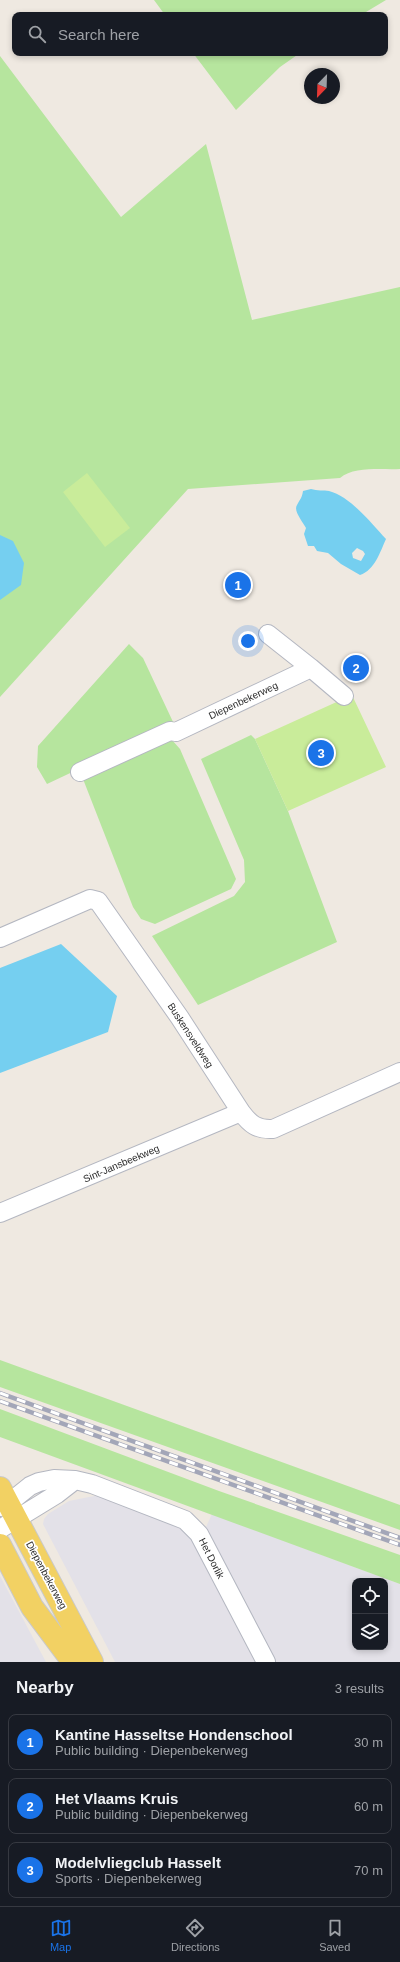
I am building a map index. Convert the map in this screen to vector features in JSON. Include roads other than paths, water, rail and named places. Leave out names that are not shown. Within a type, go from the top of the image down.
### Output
[{"type":"main road","name":"Diepenbekerweg","points":[[5,1509],[92,1662]]},
{"type":"main road","points":[[0,1545],[32,1607],[68,1659]]},
{"type":"street","points":[[268,634],[344,696]]},
{"type":"street","name":"Diepenbekerweg","points":[[80,772],[173,732],[311,668]]},
{"type":"street","name":"Buskensveldweg","points":[[0,938],[90,899],[98,901],[180,1018],[241,1112],[250,1124],[263,1129],[273,1129],[400,1072]]},
{"type":"street","name":"Sint-Jansbeekweg","points":[[0,1213],[241,1112]]},
{"type":"street","name":"Het Dorlik","points":[[5,1509],[39,1504],[57,1494],[75,1480],[92,1484],[185,1520],[199,1534],[266,1662]]},
{"type":"water","points":[[311,489],[329,491],[345,498],[360,511],[386,539],[370,569],[360,575],[341,564],[328,553],[317,551],[314,546],[308,546],[304,534],[306,528],[296,510],[303,491]],"holes":[[[357,548],[365,554],[361,561],[353,558],[352,553]]]},
{"type":"water","points":[[0,535],[13,541],[24,563],[21,585],[0,600]]},
{"type":"water","points":[[61,944],[117,996],[108,1032],[0,1073],[0,968]]},
{"type":"railway","points":[[0,1393],[400,1538]]},
{"type":"railway","points":[[0,1401],[400,1545]]},
{"type":"place","name":"Kantine Hasseltse Hondenschool","points":[[238,585]]},
{"type":"place","name":"Het Vlaams Kruis","points":[[356,668]]},
{"type":"place","name":"Modelvliegclub Hasselt","points":[[321,753]]}]
